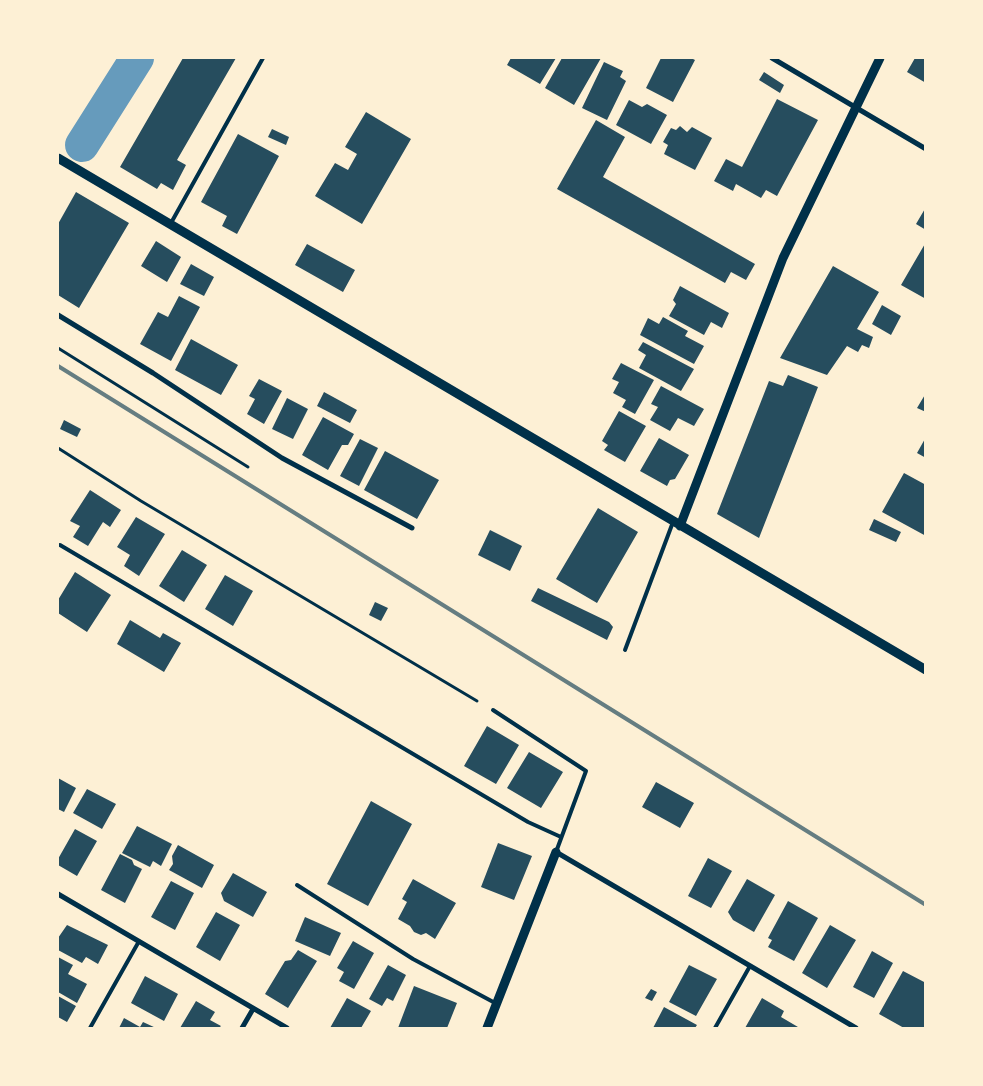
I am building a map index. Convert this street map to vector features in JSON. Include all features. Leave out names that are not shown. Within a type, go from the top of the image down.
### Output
[{"type":"street","points":[[772,58],[926,149]]},
{"type":"street","points":[[677,524],[783,258],[880,58]]},
{"type":"street","points":[[58,158],[926,670]]},
{"type":"street","points":[[58,315],[153,373],[282,458],[412,528]]},
{"type":"street","points":[[487,1028],[556,852],[856,1028]]},
{"type":"street","points":[[58,894],[138,943],[287,1028]]},
{"type":"street","points":[[242,1028],[253,1009]]},
{"type":"lane","points":[[171,224],[263,58]]},
{"type":"lane","points":[[626,650],[677,524]]},
{"type":"lane","points":[[60,545],[528,822],[561,837]]},
{"type":"lane","points":[[493,710],[586,771],[556,852]]},
{"type":"lane","points":[[297,885],[413,959],[497,1004]]},
{"type":"lane","points":[[90,1028],[138,943]]},
{"type":"lane","points":[[715,1028],[750,966]]},
{"type":"path","points":[[58,348],[248,467]]},
{"type":"path","points":[[58,448],[141,501],[493,710]]},
{"type":"building","points":[[183,58],[236,58],[177,160],[186,165],[173,190],[161,183],[157,189],[120,167]]},
{"type":"building","points":[[511,58],[556,58],[540,84],[507,65]]},
{"type":"building","points":[[562,58],[601,58],[574,105],[545,88]]},
{"type":"building","points":[[661,58],[691,58],[695,60],[673,102],[646,88]]},
{"type":"building","points":[[915,58],[926,58],[926,83],[907,72]]},
{"type":"building","points":[[604,62],[623,71],[620,77],[626,81],[607,120],[582,108]]},
{"type":"building","points":[[764,72],[784,85],[780,93],[759,80]]},
{"type":"building","points":[[777,99],[818,120],[777,196],[766,190],[761,198],[736,184],[733,191],[714,181],[726,159],[742,167]]},
{"type":"building","points":[[629,100],[642,107],[647,104],[667,115],[651,144],[616,125]]},
{"type":"building","points":[[366,112],[411,139],[362,224],[315,196],[335,163],[348,170],[357,154],[345,147]]},
{"type":"building","points":[[596,120],[625,137],[603,177],[755,264],[746,280],[731,272],[725,283],[557,189]]},
{"type":"building","points":[[680,126],[687,132],[692,127],[712,138],[695,170],[664,154],[668,145],[663,142],[671,128],[676,130]]},
{"type":"building","points":[[272,129],[289,137],[286,145],[268,137]]},
{"type":"building","points":[[238,134],[279,156],[237,234],[222,226],[227,216],[201,202]]},
{"type":"building","points":[[76,192],[129,223],[79,308],[58,295],[58,224]]},
{"type":"building","points":[[926,207],[926,230],[916,224]]},
{"type":"building","points":[[156,241],[181,257],[167,282],[141,266]]},
{"type":"building","points":[[926,242],[926,299],[901,285]]},
{"type":"building","points":[[307,244],[355,270],[343,292],[295,265]]},
{"type":"building","points":[[191,264],[214,277],[204,296],[180,284]]},
{"type":"building","points":[[833,266],[879,292],[857,329],[873,337],[869,348],[862,345],[858,352],[847,346],[827,375],[780,358]]},
{"type":"building","points":[[680,286],[729,313],[722,328],[711,322],[704,335],[669,316],[676,304],[673,300]]},
{"type":"building","points":[[179,296],[200,307],[171,361],[140,344],[158,312],[168,317]]},
{"type":"building","points":[[882,305],[901,316],[891,335],[872,324]]},
{"type":"building","points":[[663,317],[688,331],[685,336],[704,346],[694,364],[640,335],[648,318],[659,324]]},
{"type":"building","points":[[191,339],[238,365],[221,395],[175,370]]},
{"type":"building","points":[[643,342],[694,369],[681,391],[639,368],[646,355],[638,350]]},
{"type":"building","points":[[621,363],[654,380],[635,414],[622,407],[626,400],[613,393],[619,382],[612,379]]},
{"type":"building","points":[[788,375],[818,387],[759,538],[717,514],[769,381],[783,386]]},
{"type":"building","points":[[259,379],[282,391],[264,424],[247,414],[255,399],[249,396]]},
{"type":"building","points":[[661,386],[704,409],[694,426],[678,418],[670,431],[650,420],[658,407],[651,404]]},
{"type":"building","points":[[324,392],[357,410],[350,423],[317,406]]},
{"type":"building","points":[[926,393],[926,412],[917,408]]},
{"type":"building","points":[[287,398],[308,409],[293,439],[272,429]]},
{"type":"building","points":[[619,411],[646,426],[625,462],[604,450],[608,445],[602,441]]},
{"type":"building","points":[[323,417],[354,434],[348,445],[342,445],[328,470],[302,455]]},
{"type":"building","points":[[64,420],[81,429],[77,437],[60,429]]},
{"type":"building","points":[[926,437],[926,458],[917,453]]},
{"type":"building","points":[[659,438],[689,455],[675,479],[670,480],[667,486],[640,471]]},
{"type":"building","points":[[360,439],[378,448],[359,486],[340,476]]},
{"type":"building","points":[[385,451],[439,480],[417,519],[364,490]]},
{"type":"building","points":[[904,473],[926,485],[926,536],[882,512]]},
{"type":"building","points":[[90,490],[121,510],[110,527],[103,522],[88,546],[73,537],[80,526],[70,521]]},
{"type":"building","points":[[598,508],[638,532],[597,603],[556,579]]},
{"type":"building","points":[[136,517],[165,534],[139,576],[124,566],[130,555],[117,547]]},
{"type":"building","points":[[874,519],[901,532],[896,542],[869,530]]},
{"type":"building","points":[[490,530],[522,546],[510,571],[478,555]]},
{"type":"building","points":[[182,550],[207,565],[184,602],[159,586]]},
{"type":"building","points":[[75,572],[111,595],[87,632],[58,613],[58,600]]},
{"type":"building","points":[[225,575],[253,591],[233,626],[205,609]]},
{"type":"building","points":[[538,588],[609,622],[613,627],[607,640],[531,601]]},
{"type":"building","points":[[375,602],[388,608],[381,621],[369,615]]},
{"type":"building","points":[[130,620],[160,638],[163,633],[181,643],[164,672],[117,644]]},
{"type":"building","points":[[487,726],[519,745],[496,784],[464,766]]},
{"type":"building","points":[[529,752],[563,772],[541,808],[507,788]]},
{"type":"building","points":[[58,778],[76,788],[64,812],[58,809]]},
{"type":"building","points":[[656,782],[694,803],[680,828],[642,807]]},
{"type":"building","points":[[87,789],[116,804],[102,829],[73,813]]},
{"type":"building","points":[[371,801],[412,824],[368,906],[327,884]]},
{"type":"building","points":[[137,826],[172,844],[161,866],[153,861],[150,867],[122,853]]},
{"type":"building","points":[[75,829],[97,841],[77,876],[58,865],[58,859]]},
{"type":"building","points":[[498,843],[532,856],[514,900],[481,887]]},
{"type":"building","points":[[178,845],[214,865],[202,888],[169,870],[173,864],[172,856]]},
{"type":"building","points":[[120,854],[132,860],[134,865],[142,869],[125,903],[101,890]]},
{"type":"building","points":[[708,858],[732,871],[711,908],[688,896]]},
{"type":"building","points":[[233,873],[267,892],[253,917],[224,901],[221,893]]},
{"type":"building","points":[[413,879],[456,903],[435,939],[426,933],[421,935],[414,932],[410,926],[398,919],[407,902],[402,899]]},
{"type":"building","points":[[747,879],[775,895],[754,932],[733,920],[728,912]]},
{"type":"building","points":[[171,881],[194,893],[175,930],[151,917]]},
{"type":"building","points":[[788,901],[818,918],[794,961],[768,947],[772,940],[768,938]]},
{"type":"building","points":[[216,912],[240,925],[220,961],[196,947]]},
{"type":"building","points":[[305,917],[341,933],[330,956],[295,941]]},
{"type":"building","points":[[67,925],[108,945],[98,964],[86,957],[82,963],[58,950],[58,938]]},
{"type":"building","points":[[830,925],[856,940],[827,988],[802,973]]},
{"type":"building","points":[[353,941],[374,953],[354,989],[339,981],[344,972],[337,968]]},
{"type":"building","points":[[298,950],[317,961],[288,1008],[265,994],[285,961],[291,960]]},
{"type":"building","points":[[872,951],[893,963],[874,998],[853,987]]},
{"type":"building","points":[[58,957],[73,965],[68,974],[87,984],[77,1003],[58,992]]},
{"type":"building","points":[[388,965],[406,975],[393,1001],[387,998],[382,1006],[369,999]]},
{"type":"building","points":[[689,965],[717,979],[696,1016],[669,1002]]},
{"type":"building","points":[[903,971],[926,983],[926,1028],[904,1028],[879,1014]]},
{"type":"building","points":[[145,976],[178,994],[164,1021],[131,1003]]},
{"type":"building","points":[[414,986],[457,1003],[447,1028],[398,1028]]},
{"type":"building","points":[[651,989],[657,992],[652,1001],[645,998]]},
{"type":"building","points":[[58,996],[76,1006],[67,1022],[58,1017]]},
{"type":"building","points":[[347,998],[371,1011],[361,1028],[330,1028]]},
{"type":"building","points":[[762,998],[784,1011],[781,1017],[798,1027],[745,1028]]},
{"type":"building","points":[[196,1001],[215,1012],[210,1020],[221,1026],[219,1028],[180,1028]]},
{"type":"building","points":[[664,1007],[697,1025],[695,1028],[653,1028]]},
{"type":"building","points":[[124,1018],[140,1027],[143,1022],[156,1028],[119,1028]]},
{"type":"waterway","points":[[82,145],[137,58]]},
{"type":"railway","points":[[58,366],[926,905]]}]
